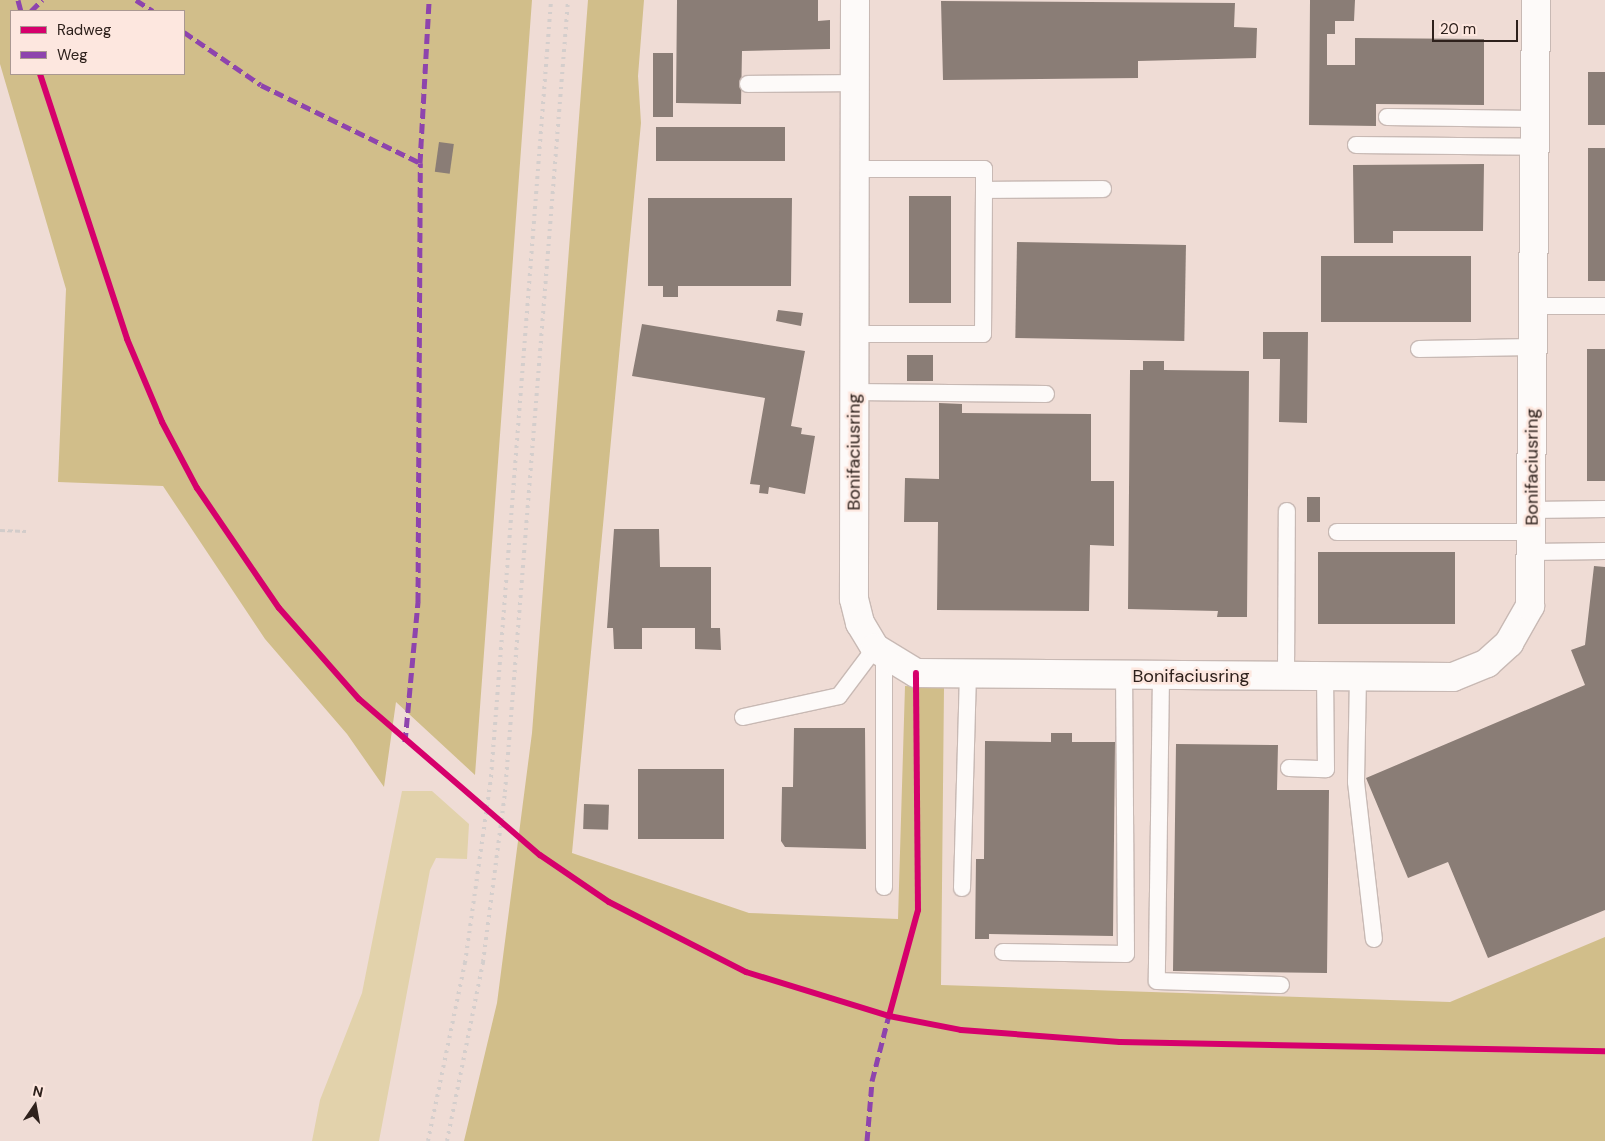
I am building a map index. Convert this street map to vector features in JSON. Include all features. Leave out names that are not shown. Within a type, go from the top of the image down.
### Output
[{"type":"street","name":"Bonifaciusring","points":[[855,0],[854,598],[860,623],[879,651],[916,673],[1325,677],[1452,677],[1487,664],[1525,620],[1532,531],[1536,0]]},
{"type":"lane","points":[[748,84],[855,83]]},
{"type":"lane","points":[[1387,117],[1535,119]]},
{"type":"lane","points":[[1356,145],[1535,146]]},
{"type":"lane","points":[[854,334],[983,334],[984,190],[984,169],[855,169]]},
{"type":"lane","points":[[984,190],[1103,190]]},
{"type":"lane","points":[[1533,306],[1605,306]]},
{"type":"lane","points":[[1419,349],[1533,347]]},
{"type":"lane","points":[[854,392],[1046,394]]},
{"type":"lane","points":[[1532,531],[1605,509]]},
{"type":"lane","points":[[1286,676],[1287,511]]},
{"type":"lane","points":[[1337,532],[1532,531],[1605,551]]},
{"type":"lane","points":[[743,717],[839,696],[879,651]]},
{"type":"lane","points":[[879,651],[884,888]]},
{"type":"lane","points":[[962,888],[968,674]]},
{"type":"lane","points":[[1003,952],[1126,954],[1124,676]]},
{"type":"lane","points":[[1161,676],[1157,981],[1281,984]]},
{"type":"lane","points":[[1289,768],[1326,769],[1325,677]]},
{"type":"lane","points":[[1358,677],[1356,782],[1374,940]]},
{"type":"path","points":[[0,530],[26,531]]},
{"type":"shaded area","points":[[0,0],[532,0],[475,775],[396,702],[384,787],[347,734],[265,639],[163,486],[58,482],[66,289],[0,64]]},
{"type":"shaded area","points":[[588,0],[644,0],[638,76],[641,123],[572,853],[749,913],[898,919],[905,686],[944,688],[941,985],[1450,1002],[1605,937],[1605,1141],[464,1141],[497,1003],[532,733]]},
{"type":"shaded area","points":[[402,791],[432,791],[469,824],[467,859],[436,858],[430,870],[379,1141],[312,1141],[320,1100],[362,993]]},
{"type":"building","points":[[677,0],[818,0],[818,21],[830,20],[830,49],[742,51],[741,104],[676,103]]},
{"type":"building","points":[[1310,0],[1355,0],[1354,21],[1335,21],[1335,34],[1327,34],[1327,65],[1355,65],[1355,38],[1484,39],[1484,105],[1376,104],[1376,126],[1309,125]]},
{"type":"building","points":[[941,1],[1235,3],[1234,27],[1257,28],[1256,58],[1138,61],[1138,78],[943,80]]},
{"type":"building","points":[[653,53],[673,53],[673,117],[653,117]]},
{"type":"building","points":[[1588,72],[1605,72],[1605,125],[1588,125]]},
{"type":"building","points":[[656,127],[785,127],[785,161],[656,161]]},
{"type":"building","points":[[439,142],[454,144],[450,174],[435,172]]},
{"type":"building","points":[[1588,148],[1605,148],[1605,281],[1588,281]]},
{"type":"building","points":[[1484,164],[1483,231],[1393,231],[1393,243],[1354,243],[1353,165]]},
{"type":"building","points":[[909,196],[951,196],[951,303],[909,303]]},
{"type":"building","points":[[648,198],[792,198],[791,286],[678,286],[678,297],[663,297],[663,286],[648,286]]},
{"type":"building","points":[[1017,242],[1186,245],[1184,341],[1015,338]]},
{"type":"building","points":[[1321,256],[1471,256],[1471,322],[1321,322]]},
{"type":"building","points":[[778,310],[803,313],[801,326],[776,321]]},
{"type":"building","points":[[642,324],[805,351],[791,426],[802,428],[801,434],[815,436],[805,494],[769,487],[768,494],[759,493],[760,485],[750,484],[765,398],[632,376]]},
{"type":"building","points":[[1263,332],[1308,332],[1307,423],[1279,422],[1280,359],[1263,359]]},
{"type":"building","points":[[1587,349],[1605,349],[1605,481],[1587,481]]},
{"type":"building","points":[[907,355],[933,355],[933,381],[907,381]]},
{"type":"building","points":[[1143,361],[1164,361],[1164,370],[1249,371],[1247,617],[1217,617],[1218,611],[1128,609],[1130,370],[1143,370]]},
{"type":"building","points":[[939,403],[962,404],[962,413],[1091,414],[1091,481],[1114,481],[1114,546],[1090,545],[1089,611],[937,610],[938,522],[904,522],[905,478],[939,479]]},
{"type":"building","points":[[1307,497],[1320,497],[1320,522],[1307,522]]},
{"type":"building","points":[[614,529],[659,529],[660,567],[711,567],[711,628],[720,628],[721,650],[695,649],[695,628],[642,628],[642,649],[614,649],[613,628],[607,628]]},
{"type":"building","points":[[1318,552],[1455,552],[1455,624],[1318,624]]},
{"type":"building","points":[[1594,566],[1605,567],[1605,910],[1488,958],[1448,862],[1408,878],[1366,778],[1585,685],[1571,650],[1585,645]]},
{"type":"building","points":[[794,728],[865,728],[866,849],[785,847],[781,841],[782,787],[793,787]]},
{"type":"building","points":[[1051,733],[1072,733],[1072,742],[1115,742],[1113,936],[989,934],[989,939],[975,939],[976,859],[984,859],[985,741],[1051,742]]},
{"type":"building","points":[[1176,744],[1278,745],[1277,790],[1329,790],[1327,973],[1173,971]]},
{"type":"building","points":[[638,769],[724,769],[724,839],[638,839]]},
{"type":"building","points":[[584,804],[609,805],[608,830],[583,829]]},
{"type":"railway","points":[[428,1141],[465,963],[491,777],[551,0]]},
{"type":"railway","points":[[447,1141],[483,962],[505,792],[568,0]]},
{"type":"marked path","points":[[18,0],[21,10]]},
{"type":"marked path","points":[[32,10],[42,0]]},
{"type":"marked path","points":[[136,0],[151,10]]},
{"type":"marked path","points":[[405,742],[418,602],[420,163],[429,0]]},
{"type":"marked path","points":[[185,33],[261,85],[420,163]]},
{"type":"marked path","points":[[867,1141],[872,1081],[890,1011]]},
{"type":"cycle path","points":[[40,75],[127,339],[162,422],[197,488],[279,608],[359,699],[540,855],[609,902],[746,972],[889,1016],[961,1030],[1120,1042],[1605,1051]]},
{"type":"cycle path","points":[[889,1016],[918,910],[916,673]]}]
